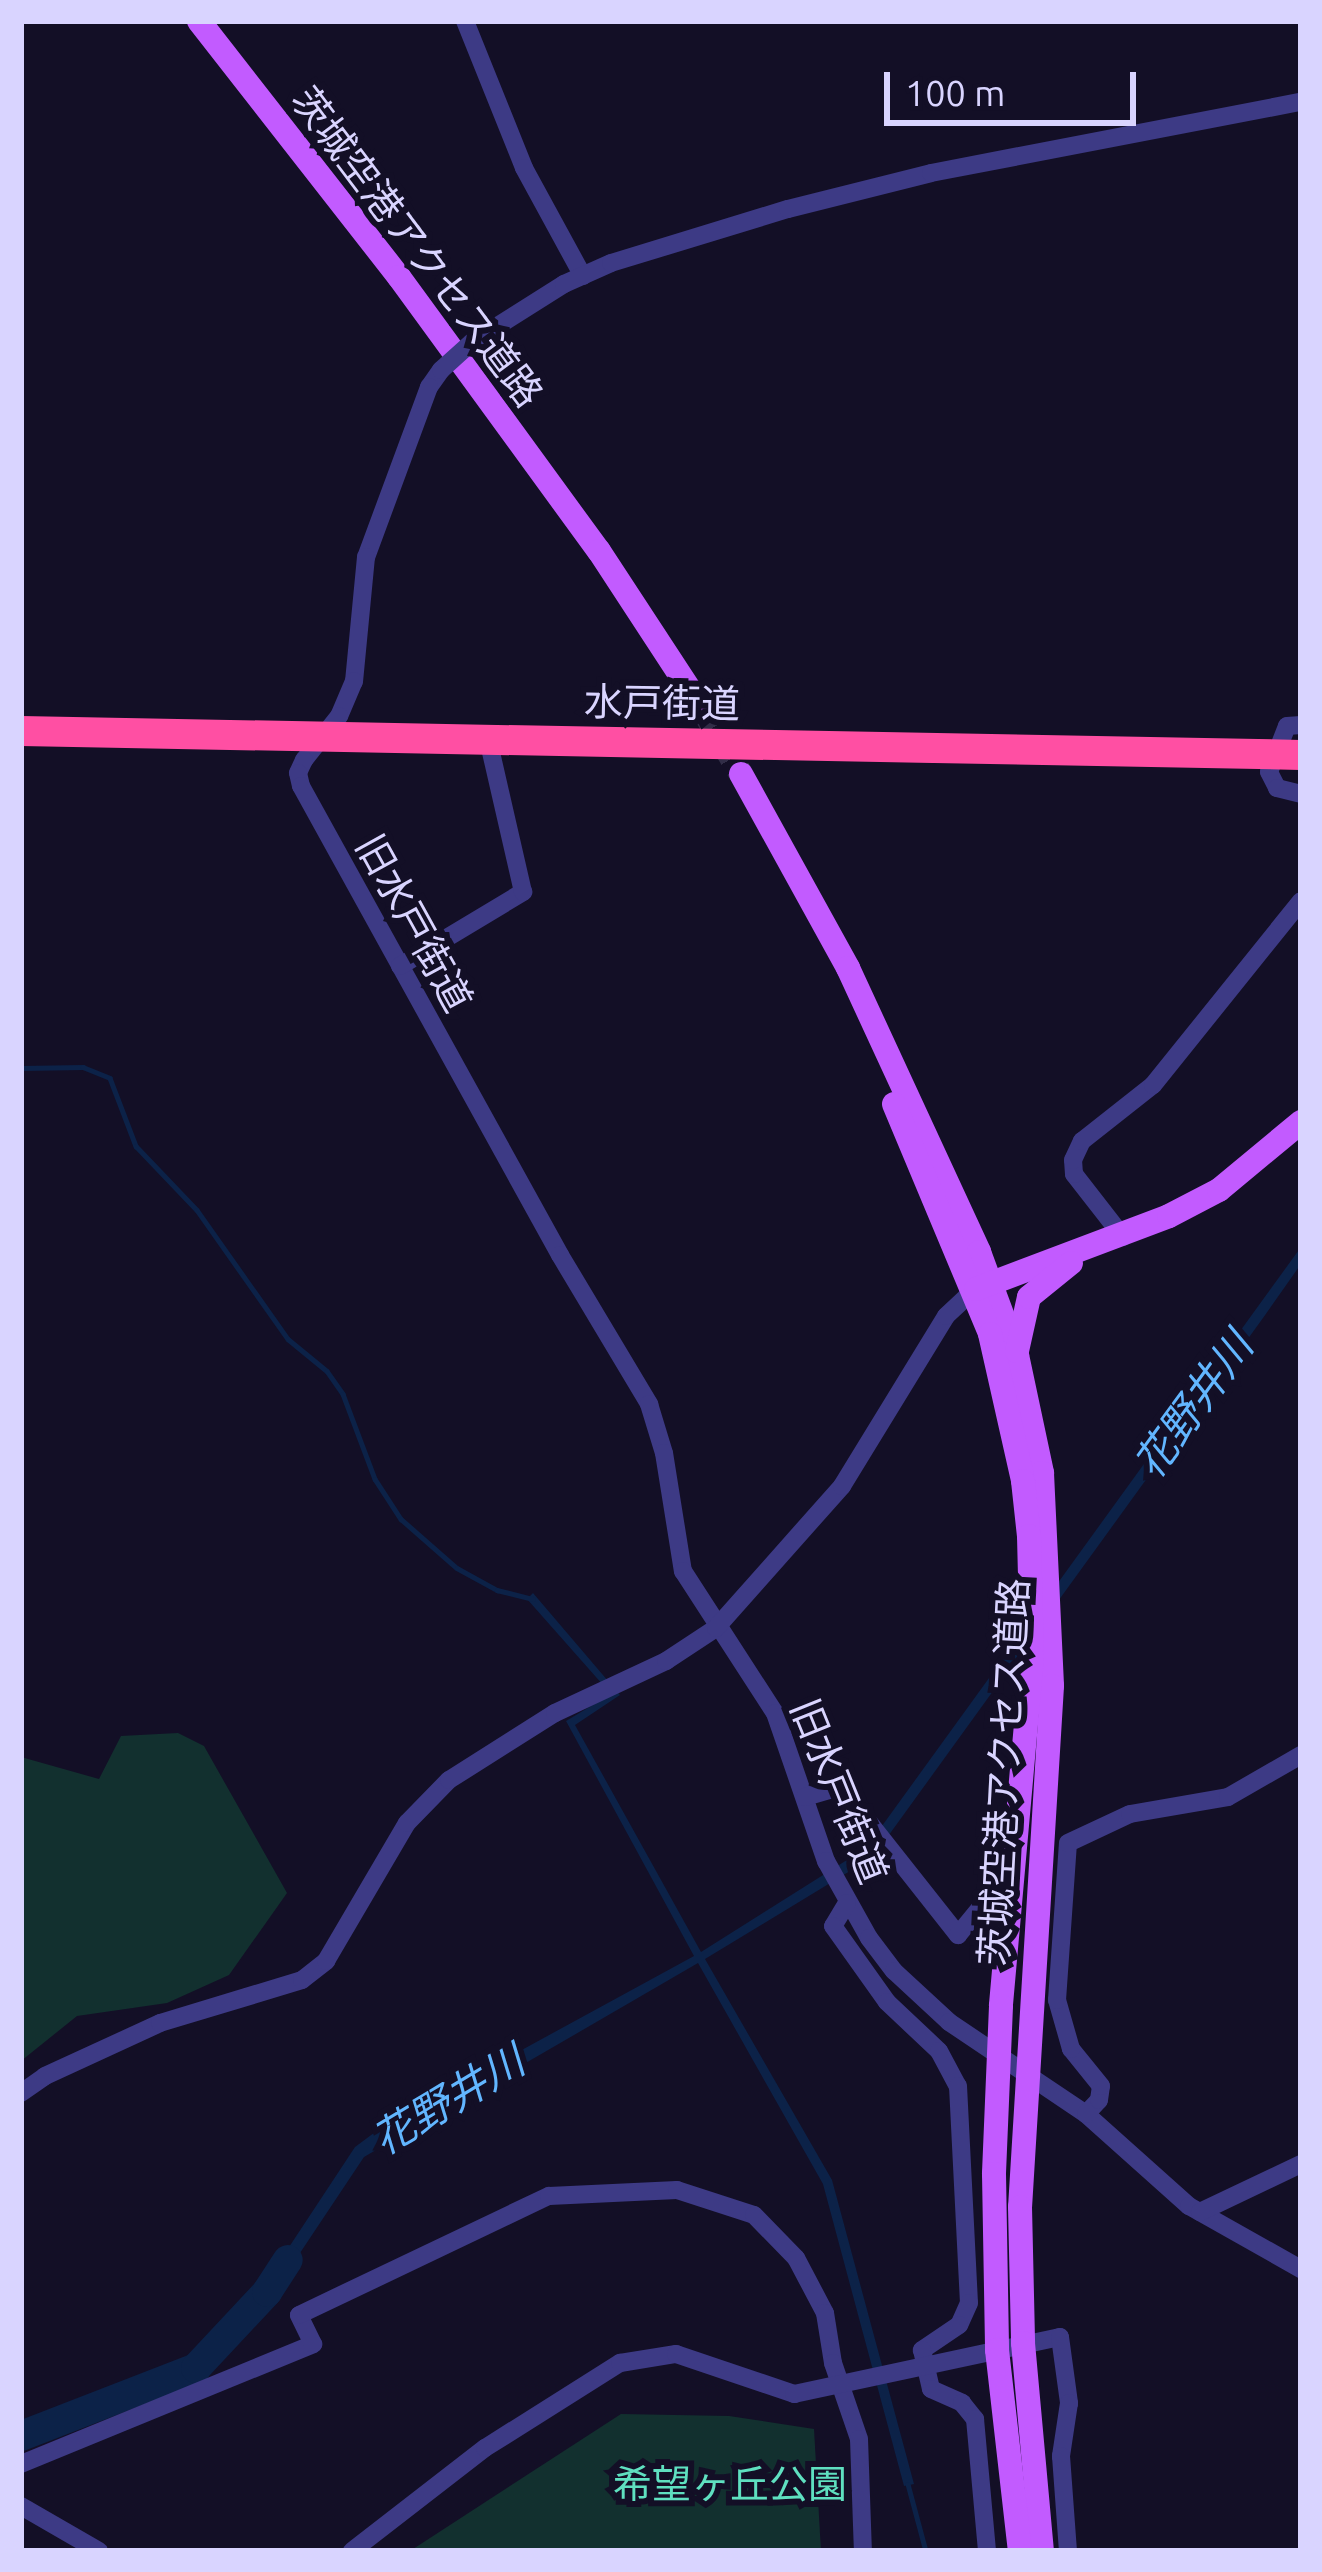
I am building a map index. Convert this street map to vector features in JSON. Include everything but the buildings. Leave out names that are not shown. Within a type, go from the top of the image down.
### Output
[{"type":"highway","name":"水戸街道","points":[[21,731],[1287,755]]},
{"type":"main road","name":"茨城空港アクセス道路","points":[[199,21],[399,278],[573,520],[695,709]]},
{"type":"main road","name":"茨城空港アクセス道路","points":[[734,775],[848,968],[982,1286],[1017,1355],[1042,1473],[1053,1630],[1045,1820],[1024,2070],[1023,2343],[1042,2551]]},
{"type":"main road","points":[[982,1286],[1124,1237],[1219,1190],[1301,1122]]},
{"type":"main road","points":[[1017,1355],[1029,1297],[1093,1249]]},
{"type":"main road","name":"茨城空港アクセス道路","points":[[982,1286],[1014,1437],[1032,1576],[1032,1657],[998,2056],[997,2350],[1020,2551]]},
{"type":"street","points":[[465,21],[524,168],[583,276]]},
{"type":"street","points":[[320,738],[339,716],[354,681],[366,557],[429,387],[472,342],[583,276],[699,235],[931,173],[1301,102]]},
{"type":"street","points":[[1301,725],[1287,726],[1287,755],[1269,772],[1277,788],[1301,794]]},
{"type":"street","name":"旧水戸街道","points":[[320,738],[298,773],[301,786],[649,1404],[664,1453],[683,1571],[775,1713],[826,1861],[843,1895],[906,1984],[998,2056],[1086,2114],[1200,2212],[1301,2269]]},
{"type":"street","points":[[400,966],[523,892],[488,739]]},
{"type":"street","points":[[1124,1237],[1075,1174],[1073,1160],[1082,1142],[1153,1085],[1301,902]]},
{"type":"street","points":[[21,2093],[45,2076],[160,2023],[302,1980],[326,1961],[407,1823],[449,1780],[555,1713],[666,1661],[716,1628],[842,1486],[946,1316],[982,1286]]},
{"type":"street","points":[[1086,2114],[1099,2100],[1101,2086],[1071,2050],[1057,2000],[1068,1843],[1130,1814],[1228,1797],[1301,1755]]},
{"type":"street","points":[[805,1797],[836,1788],[849,1797],[958,1935],[985,1903]]},
{"type":"street","points":[[843,1895],[833,1927],[887,2002],[952,2068],[963,2116],[969,2303],[951,2332],[926,2343],[924,2364],[931,2389],[962,2403],[975,2420],[987,2551]]},
{"type":"street","points":[[1200,2212],[1301,2164]]},
{"type":"street","points":[[21,2464],[313,2344],[298,2315],[549,2196],[677,2190],[754,2216],[796,2258],[825,2313],[840,2384],[859,2439],[863,2551]]},
{"type":"street","points":[[352,2551],[485,2448],[620,2363],[676,2354],[794,2394],[1060,2337],[1069,2403],[1061,2456],[1068,2551]]},
{"type":"street","points":[[21,2506],[99,2551]]},
{"type":"green space","points":[[178,1733],[204,1746],[287,1893],[229,1975],[167,2003],[77,2016],[21,2061],[21,1757],[99,1779],[121,1736]]},
{"type":"green space","name":"希望ヶ丘公園","points":[[621,2414],[729,2416],[814,2429],[821,2551],[410,2551]]},
{"type":"water","points":[[1301,1247],[1301,1264],[873,1857],[705,1959],[832,2180],[914,2484],[904,2486],[823,2184],[698,1963],[364,2157],[272,2295],[262,2288],[355,2147],[386,2124],[694,1956],[566,1721],[611,1694],[527,1599],[533,1593],[620,1695],[575,1725],[701,1952],[866,1848]]},
{"type":"waterway","points":[[21,1068],[83,1067],[110,1078],[136,1146],[197,1210],[288,1339],[327,1371],[343,1394],[375,1479],[401,1519],[457,1568],[497,1590],[533,1599]]},
{"type":"waterway","name":"花野井川","points":[[21,2436],[196,2368],[267,2292],[288,2260]]},
{"type":"waterway","points":[[908,2484],[926,2551]]},
{"type":"tunnel","points":[[701,707],[741,774]]}]
